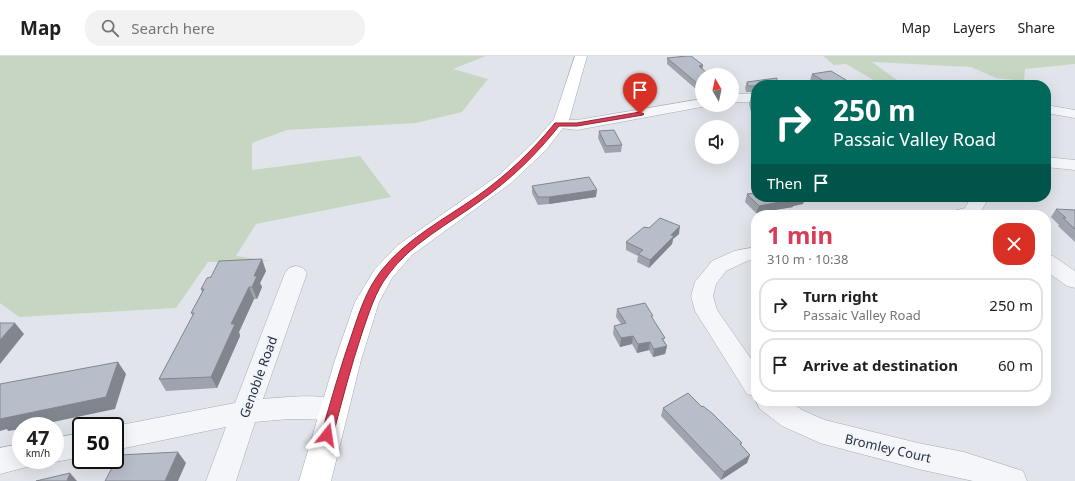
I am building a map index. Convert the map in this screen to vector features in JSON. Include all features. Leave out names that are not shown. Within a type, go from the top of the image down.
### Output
[{"type":"main road","points":[[315,481],[348,360],[367,302],[383,274],[412,245],[479,199],[505,179],[540,146],[561,120],[582,56]]},
{"type":"street","points":[[739,98],[751,98]]},
{"type":"street","points":[[557,124],[584,123],[695,104]]},
{"type":"street","points":[[1051,111],[1075,114]]},
{"type":"street","points":[[1051,163],[1075,166]]},
{"type":"street","points":[[751,254],[741,256],[719,266],[706,282],[702,296],[706,311],[751,379]]},
{"type":"street","points":[[1051,264],[1075,281]]},
{"type":"street","name":"Genoble Road","points":[[221,481],[296,273]]},
{"type":"street","name":"Bromley Court","points":[[776,406],[792,418],[820,431],[918,456],[970,466],[1012,481]]},
{"type":"street","points":[[124,436],[245,412],[289,408],[334,409]]},
{"type":"street","points":[[0,461],[12,459]]},
{"type":"green space","points":[[0,56],[486,56],[453,69],[488,79],[462,112],[416,123],[287,130],[252,143],[252,170],[360,156],[391,197],[256,224],[236,256],[270,261],[208,262],[176,308],[19,317],[0,303]]},
{"type":"green space","points":[[823,56],[1075,56],[1075,64],[1025,69],[1024,80],[996,78],[971,67],[872,62],[897,80],[873,80],[846,64],[834,65]]},
{"type":"building","points":[[691,56],[703,65],[699,66],[701,68],[695,68],[695,81],[667,58]]},
{"type":"building","points":[[831,71],[846,80],[822,80],[812,74]]},
{"type":"building","points":[[777,78],[777,80],[762,80]]},
{"type":"building","points":[[751,81],[751,86],[748,86],[747,82]]},
{"type":"building","points":[[614,130],[622,145],[606,146],[599,131]]},
{"type":"building","points":[[589,177],[597,190],[549,197],[538,197],[532,186]]},
{"type":"building","points":[[755,202],[780,202],[759,206]]},
{"type":"building","points":[[1056,209],[1075,210],[1075,229],[1063,218],[1066,218]]},
{"type":"building","points":[[660,218],[680,226],[671,235],[674,236],[650,260],[638,254],[643,250],[626,242],[644,227],[649,228]]},
{"type":"building","points":[[262,259],[254,276],[257,276],[252,287],[249,287],[231,324],[235,324],[211,377],[159,379],[194,313],[191,313],[204,289],[201,289],[207,278],[211,277],[219,261]]},
{"type":"building","points":[[645,303],[653,316],[651,316],[665,338],[662,339],[667,346],[654,349],[650,342],[638,344],[633,336],[621,338],[614,326],[626,323],[617,309]]},
{"type":"building","points":[[0,323],[15,323],[0,340]]},
{"type":"building","points":[[118,362],[106,397],[0,419],[0,384]]},
{"type":"building","points":[[688,393],[702,407],[703,406],[713,414],[742,443],[740,444],[750,455],[724,472],[663,408]]},
{"type":"building","points":[[178,452],[165,481],[105,481],[111,469],[124,469],[124,455]]},
{"type":"building","points":[[70,473],[67,481],[36,481]]},
{"type":"route","points":[[327,435],[348,360],[367,302],[383,274],[394,262],[412,245],[479,199],[505,179],[540,146],[557,124],[577,124],[640,114]]}]
